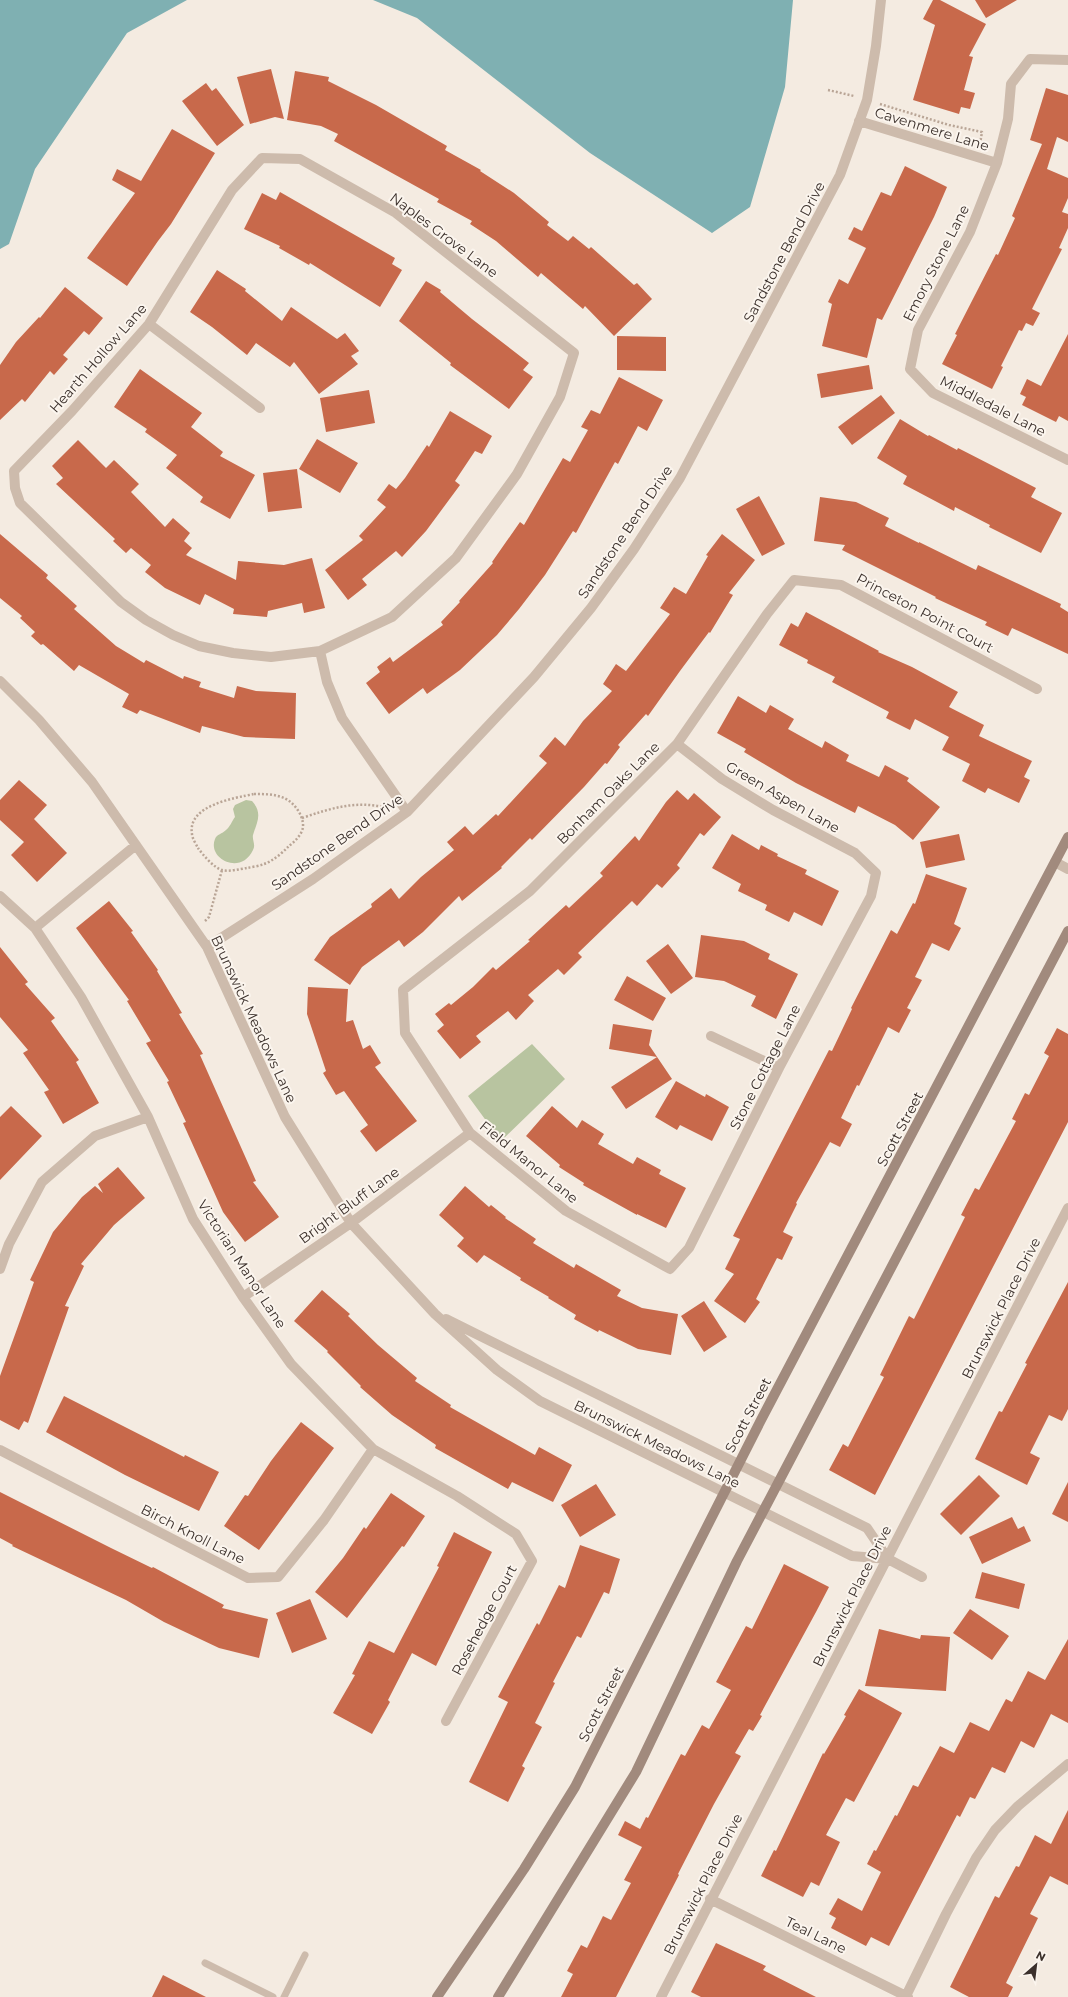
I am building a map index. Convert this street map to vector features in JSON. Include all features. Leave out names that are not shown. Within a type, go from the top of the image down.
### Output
[{"type":"main road","name":"Scott Street","points":[[437,1997],[524,1869],[574,1787],[738,1464],[1068,837]]},
{"type":"main road","points":[[498,1997],[636,1772],[762,1511],[778,1484],[1068,930]]},
{"type":"street","name":"Sandstone Bend Drive","points":[[207,947],[313,879],[407,812],[534,677],[591,608],[634,549],[680,478],[840,175],[867,100],[876,46],[881,0]]},
{"type":"street","name":"Emory Stone Lane","points":[[910,369],[918,330],[970,232],[997,163],[1008,120],[1011,84],[1030,59],[1068,60]]},
{"type":"street","name":"Cavenmere Lane","points":[[859,121],[997,163]]},
{"type":"street","name":"Hearth Hollow Lane","points":[[262,158],[232,190],[149,324],[72,411],[14,470],[15,488],[20,503],[121,602],[146,620],[173,635],[199,646],[234,653],[271,657],[320,651]]},
{"type":"street","name":"Naples Grove Lane","points":[[262,158],[300,159],[396,213],[574,354],[560,397],[517,474],[456,558],[392,616],[320,651]]},
{"type":"street","points":[[149,324],[260,408]]},
{"type":"street","name":"Middledale Lane","points":[[910,369],[933,393],[1068,460]]},
{"type":"street","name":"Princeton Point Court","points":[[794,580],[842,585],[1037,689]]},
{"type":"street","name":"Bonham Oaks Lane","points":[[403,990],[530,891],[677,744],[767,614],[794,580]]},
{"type":"street","points":[[320,651],[327,682],[342,718],[407,812]]},
{"type":"street","name":"Brunswick Meadows Lane","points":[[0,681],[39,720],[92,782],[207,947],[285,1117],[351,1223],[435,1314],[497,1370],[540,1401],[852,1556],[888,1559],[922,1577]]},
{"type":"street","name":"Green Aspen Lane","points":[[677,744],[722,779],[773,810],[855,853],[876,873]]},
{"type":"street","points":[[35,928],[136,845]]},
{"type":"street","points":[[1055,862],[1068,869]]},
{"type":"street","name":"Stone Cottage Lane","points":[[670,1268],[690,1248],[779,1068],[871,896],[876,873]]},
{"type":"street","name":"Victorian Manor Lane","points":[[0,896],[35,928],[81,997],[148,1117],[193,1219],[243,1297],[291,1364],[373,1449],[457,1496],[516,1534]]},
{"type":"street","name":"Field Manor Lane","points":[[403,990],[405,1033],[470,1132],[566,1211],[670,1268]]},
{"type":"street","points":[[711,1036],[779,1068]]},
{"type":"street","points":[[0,1269],[9,1244],[42,1182],[95,1136],[148,1117]]},
{"type":"street","name":"Bright Bluff Lane","points":[[243,1297],[351,1223],[470,1132]]},
{"type":"street","name":"Brunswick Place Drive","points":[[661,1997],[710,1899],[888,1559],[1068,1208]]},
{"type":"street","name":"Brunswick Meadows Lane","points":[[435,1314],[867,1528],[888,1559]]},
{"type":"street","name":"Birch Knoll Lane","points":[[0,1450],[248,1578],[278,1577],[324,1520],[373,1449]]},
{"type":"street","name":"Rosehedge Court","points":[[446,1721],[532,1561],[516,1534]]},
{"type":"street","points":[[907,1996],[946,1914],[976,1858],[995,1830],[1018,1806],[1068,1764]]},
{"type":"street","name":"Teal Lane","points":[[710,1899],[907,1996]]},
{"type":"lane","points":[[284,1997],[305,1955]]},
{"type":"lane","points":[[205,1963],[273,1997]]},
{"type":"path","points":[[828,90],[846,93],[949,125],[982,132],[977,157]]},
{"type":"path","points":[[254,794],[272,795],[286,799],[296,808],[302,818],[303,828],[297,838],[282,853],[266,864],[239,870],[222,870],[211,862],[201,852],[192,835],[192,824],[198,814],[207,807],[230,799],[254,794]]},
{"type":"path","points":[[302,818],[356,804],[378,805],[407,812]]},
{"type":"path","points":[[195,931],[209,917],[222,870]]},
{"type":"green space","points":[[246,800],[252,801],[258,814],[253,835],[254,848],[248,858],[241,862],[226,862],[216,853],[214,846],[215,839],[230,826],[235,817],[233,809],[235,805]]},
{"type":"green space","points":[[532,1044],[565,1079],[501,1141],[468,1096]]},
{"type":"water","points":[[0,0],[187,0],[127,33],[35,169],[9,244],[0,249]]},
{"type":"water","points":[[373,0],[793,0],[785,87],[750,207],[712,233],[590,153],[417,18]]},
{"type":"building","points":[[933,0],[940,0],[986,24],[969,56],[973,57],[964,90],[975,93],[970,109],[961,107],[959,114],[913,100],[935,25],[923,19]]},
{"type":"building","points":[[975,0],[1017,0],[986,18]]},
{"type":"building","points":[[271,69],[284,119],[275,117],[250,124],[237,77]]},
{"type":"building","points":[[295,71],[329,77],[328,81],[376,105],[447,146],[445,150],[481,170],[480,171],[514,193],[549,222],[547,225],[568,241],[573,236],[589,249],[591,247],[634,285],[637,283],[652,299],[614,336],[585,306],[583,309],[541,273],[538,277],[496,241],[470,224],[472,221],[437,202],[439,199],[334,141],[338,134],[321,126],[287,120]]},
{"type":"building","points":[[206,83],[212,91],[216,88],[244,125],[217,146],[182,101]]},
{"type":"building","points":[[1046,88],[1068,95],[1068,142],[1057,137],[1047,169],[1068,178],[1068,198],[1062,212],[1068,214],[1068,228],[1059,248],[1062,249],[1032,309],[1040,313],[1033,326],[1026,323],[1022,331],[1019,330],[1001,366],[1003,367],[992,389],[942,364],[957,335],[955,334],[996,254],[998,255],[1015,218],[1012,216],[1042,144],[1030,140]]},
{"type":"building","points":[[172,129],[215,153],[171,224],[127,286],[87,258],[135,193],[112,180],[117,169],[141,181]]},
{"type":"building","points":[[905,166],[947,187],[934,217],[882,320],[877,318],[867,358],[822,346],[832,304],[828,302],[839,279],[848,284],[866,248],[848,239],[854,227],[862,231],[881,192],[891,196]]},
{"type":"building","points":[[280,192],[395,258],[392,264],[402,270],[380,307],[310,263],[309,265],[279,248],[280,246],[244,229],[262,193],[276,200]]},
{"type":"building","points":[[217,270],[246,289],[245,291],[282,321],[291,307],[337,339],[345,333],[359,351],[351,356],[358,364],[319,394],[294,362],[290,367],[256,343],[247,355],[212,327],[190,312]]},
{"type":"building","points":[[426,281],[441,290],[440,292],[472,319],[529,363],[523,370],[533,377],[509,409],[450,365],[451,363],[399,321]]},
{"type":"building","points":[[65,287],[103,318],[89,335],[84,331],[63,355],[68,359],[54,375],[50,371],[25,402],[22,399],[0,420],[0,365],[16,342],[39,317],[40,318]]},
{"type":"building","points":[[1068,334],[1068,421],[1059,416],[1056,422],[1022,405],[1026,397],[1020,394],[1027,379],[1041,386]]},
{"type":"building","points":[[617,336],[666,337],[666,371],[617,370]]},
{"type":"building","points":[[869,365],[873,389],[821,398],[817,374]]},
{"type":"building","points":[[140,369],[202,413],[191,427],[223,452],[220,456],[255,475],[230,519],[200,502],[203,497],[166,468],[177,455],[145,432],[147,429],[114,407]]},
{"type":"building","points":[[619,377],[663,400],[647,431],[638,426],[618,464],[615,462],[576,533],[573,531],[545,575],[497,635],[460,670],[427,694],[423,688],[389,714],[366,683],[380,672],[377,667],[390,657],[393,662],[443,625],[441,622],[493,563],[492,562],[520,522],[524,525],[563,458],[570,462],[588,430],[581,427],[591,410],[600,414]]},
{"type":"building","points":[[369,390],[375,423],[326,432],[320,398]]},
{"type":"building","points":[[881,395],[895,413],[852,445],[838,427]]},
{"type":"building","points":[[450,411],[492,436],[482,454],[475,451],[455,481],[460,485],[426,531],[402,557],[396,551],[362,579],[367,585],[348,600],[325,570],[363,540],[359,536],[386,507],[377,500],[389,484],[396,489],[427,445],[429,447]]},
{"type":"building","points":[[900,419],[928,436],[929,435],[957,450],[958,448],[1036,488],[1031,497],[1062,513],[1041,553],[989,527],[990,525],[955,507],[954,511],[903,484],[907,476],[877,458]]},
{"type":"building","points":[[317,439],[358,463],[340,493],[299,469]]},
{"type":"building","points":[[78,440],[106,468],[114,460],[139,484],[131,492],[165,527],[173,518],[190,533],[184,541],[192,548],[186,555],[236,580],[238,561],[284,565],[312,558],[325,608],[304,613],[302,603],[268,611],[267,617],[233,614],[234,609],[205,594],[200,605],[165,588],[145,572],[151,565],[131,548],[126,553],[113,541],[115,539],[56,484],[63,478],[52,466]]},
{"type":"building","points":[[297,469],[302,508],[268,512],[263,473]]},
{"type":"building","points":[[759,496],[785,544],[762,556],[736,509]]},
{"type":"building","points":[[820,497],[856,502],[889,518],[885,526],[919,543],[976,570],[978,565],[1061,604],[1060,607],[1068,612],[1068,654],[1012,628],[1008,636],[985,625],[987,622],[935,598],[936,597],[842,550],[845,545],[814,541]]},
{"type":"building","points":[[0,534],[48,575],[46,578],[77,606],[74,609],[116,646],[144,663],[146,660],[183,679],[184,676],[201,682],[199,687],[234,698],[237,686],[256,691],[296,693],[295,739],[244,737],[202,726],[200,733],[140,710],[137,714],[122,707],[129,694],[79,665],[74,671],[43,644],[41,645],[31,636],[35,632],[20,618],[22,616],[0,598]]},
{"type":"building","points":[[722,534],[755,560],[729,593],[733,595],[710,633],[709,632],[648,716],[646,714],[618,745],[620,747],[607,764],[605,763],[584,787],[532,840],[530,838],[501,867],[502,868],[462,901],[459,896],[423,932],[404,947],[399,940],[362,967],[350,985],[314,960],[330,937],[372,907],[371,904],[391,888],[399,899],[421,877],[454,850],[447,842],[465,826],[473,835],[496,814],[498,816],[547,763],[539,756],[555,737],[565,746],[583,721],[612,691],[603,684],[616,664],[626,671],[670,614],[660,608],[674,587],[686,594],[708,556],[706,555]]},
{"type":"building","points":[[806,612],[879,651],[878,652],[912,667],[958,692],[949,707],[984,725],[979,736],[1032,761],[1024,777],[1030,780],[1019,803],[988,788],[985,793],[962,781],[970,764],[942,750],[949,737],[915,719],[910,730],[886,718],[889,712],[832,682],[835,677],[807,663],[808,660],[779,645],[791,623],[798,627]]},
{"type":"building","points":[[738,696],[766,713],[770,705],[794,719],[788,729],[822,748],[825,741],[849,755],[846,761],[879,777],[885,765],[909,778],[907,781],[940,807],[913,840],[895,825],[858,806],[855,813],[796,783],[744,752],[746,749],[717,733]]},
{"type":"building","points":[[19,780],[47,805],[34,819],[67,853],[37,882],[11,855],[24,842],[0,820],[0,800]]},
{"type":"building","points":[[677,790],[688,800],[694,793],[721,817],[704,836],[700,833],[677,865],[680,868],[662,888],[657,884],[637,906],[632,901],[578,953],[582,957],[564,975],[558,969],[528,995],[534,1001],[516,1020],[508,1011],[476,1036],[481,1042],[460,1059],[437,1031],[444,1025],[435,1014],[449,1003],[451,1005],[473,987],[493,967],[496,970],[530,941],[528,940],[566,905],[569,908],[603,876],[600,873],[635,836],[639,841],[666,802]]},
{"type":"building","points":[[732,834],[759,850],[761,845],[778,854],[777,856],[807,870],[805,874],[839,891],[822,926],[794,912],[789,922],[765,910],[767,905],[738,891],[741,884],[712,868]]},
{"type":"building","points":[[959,834],[965,860],[926,868],[920,842]]},
{"type":"building","points":[[926,874],[967,888],[954,924],[961,928],[949,951],[932,943],[915,977],[922,980],[907,1008],[911,1010],[899,1033],[888,1027],[859,1086],[857,1085],[841,1118],[852,1124],[840,1147],[830,1142],[796,1203],[797,1204],[783,1232],[793,1237],[782,1260],[777,1258],[756,1299],[760,1302],[745,1323],[714,1301],[734,1274],[725,1269],[740,1239],[733,1236],[829,1050],[832,1051],[852,1009],[851,1008],[891,930],[897,934],[913,903],[915,904]]},
{"type":"building","points":[[109,901],[133,931],[131,932],[158,970],[157,971],[182,1013],[179,1014],[203,1054],[200,1055],[256,1181],[253,1182],[279,1217],[245,1242],[223,1212],[183,1123],[186,1122],[167,1082],[169,1081],[146,1043],[151,1041],[127,1001],[129,1000],[76,928]]},
{"type":"building","points":[[701,935],[744,941],[770,954],[768,959],[798,974],[776,1019],[751,1006],[756,996],[724,981],[695,977]]},
{"type":"building","points":[[668,944],[693,978],[671,994],[646,961]]},
{"type":"building","points":[[0,947],[28,982],[25,984],[55,1018],[51,1021],[79,1060],[76,1062],[99,1103],[63,1124],[44,1092],[49,1090],[23,1053],[28,1050],[0,1017]]},
{"type":"building","points":[[627,976],[666,998],[653,1021],[614,1000]]},
{"type":"building","points":[[308,987],[348,989],[346,1022],[353,1020],[363,1049],[370,1045],[381,1063],[375,1067],[417,1121],[376,1152],[360,1131],[368,1125],[344,1091],[336,1095],[323,1073],[326,1071],[307,1014]]},
{"type":"building","points":[[613,1024],[652,1030],[649,1045],[672,1079],[626,1109],[611,1087],[657,1057],[609,1049]]},
{"type":"building","points":[[1057,1028],[1068,1034],[1068,1122],[875,1495],[829,1470],[843,1444],[848,1447],[884,1377],[880,1375],[909,1316],[914,1319],[965,1217],[961,1215],[975,1188],[979,1190],[1016,1121],[1012,1119],[1025,1093],[1029,1095],[1049,1056],[1044,1053]]},
{"type":"building","points":[[676,1081],[705,1097],[706,1094],[729,1107],[712,1141],[680,1125],[677,1130],[655,1117]]},
{"type":"building","points":[[11,1106],[42,1136],[0,1180],[0,1117]]},
{"type":"building","points":[[552,1106],[577,1128],[582,1120],[604,1134],[598,1144],[633,1164],[637,1157],[661,1170],[659,1174],[686,1188],[666,1228],[637,1215],[583,1185],[584,1183],[559,1167],[560,1165],[526,1136]]},
{"type":"building","points":[[118,1167],[145,1198],[114,1225],[81,1264],[84,1266],[65,1306],[69,1307],[28,1423],[24,1421],[19,1430],[0,1420],[0,1376],[34,1282],[30,1280],[53,1232],[82,1197],[95,1186],[103,1193],[98,1184]]},
{"type":"building","points":[[465,1186],[489,1207],[491,1205],[506,1217],[505,1218],[536,1239],[533,1243],[574,1268],[576,1264],[621,1290],[617,1296],[642,1308],[678,1314],[671,1355],[638,1349],[599,1330],[598,1332],[574,1319],[576,1315],[520,1280],[521,1278],[484,1255],[477,1263],[457,1246],[464,1238],[439,1215]]},
{"type":"building","points":[[1068,1282],[1068,1409],[1062,1421],[1049,1415],[1030,1453],[1040,1458],[1027,1485],[975,1459],[999,1411],[1002,1412],[1027,1364],[1025,1363]]},
{"type":"building","points":[[322,1290],[350,1314],[348,1316],[378,1345],[417,1378],[415,1381],[451,1405],[450,1407],[535,1455],[539,1447],[572,1465],[553,1502],[512,1482],[508,1489],[435,1448],[436,1445],[392,1415],[360,1387],[361,1386],[327,1352],[328,1351],[294,1321]]},
{"type":"building","points":[[704,1301],[727,1337],[704,1352],[681,1316]]},
{"type":"building","points":[[64,1396],[184,1457],[185,1455],[219,1472],[199,1511],[125,1475],[46,1432]]},
{"type":"building","points":[[301,1422],[334,1448],[259,1550],[224,1526],[245,1495],[248,1496],[271,1461]]},
{"type":"building","points":[[979,1475],[1000,1496],[961,1535],[940,1514]]},
{"type":"building","points":[[1068,1482],[1068,1522],[1052,1514]]},
{"type":"building","points":[[596,1484],[616,1515],[580,1537],[561,1505]]},
{"type":"building","points":[[0,1492],[111,1548],[152,1568],[153,1567],[224,1605],[222,1608],[268,1619],[259,1658],[219,1648],[164,1622],[126,1600],[12,1546],[13,1545],[0,1538]]},
{"type":"building","points":[[391,1493],[425,1516],[404,1547],[402,1546],[347,1618],[315,1592],[343,1558],[364,1527],[366,1529]]},
{"type":"building","points":[[1012,1517],[1018,1529],[1024,1526],[1031,1541],[982,1564],[969,1537]]},
{"type":"building","points":[[454,1532],[492,1552],[436,1666],[412,1653],[388,1700],[390,1702],[372,1734],[333,1713],[355,1675],[352,1674],[369,1641],[394,1653],[439,1567],[437,1566]]},
{"type":"building","points":[[580,1545],[620,1559],[609,1594],[604,1592],[581,1638],[577,1636],[553,1682],[555,1683],[535,1723],[542,1727],[522,1766],[525,1768],[508,1802],[469,1782],[508,1702],[498,1697],[537,1623],[539,1625],[559,1585],[565,1588]]},
{"type":"building","points":[[784,1564],[829,1587],[760,1715],[762,1716],[753,1731],[749,1729],[735,1753],[741,1756],[714,1804],[616,1997],[561,1997],[573,1974],[567,1971],[581,1945],[587,1948],[603,1916],[611,1920],[631,1883],[624,1880],[642,1847],[618,1835],[625,1821],[640,1829],[646,1817],[648,1818],[681,1754],[685,1756],[702,1725],[709,1729],[731,1690],[716,1682],[746,1626],[752,1629]]},
{"type":"building","points":[[982,1572],[1025,1584],[1019,1609],[975,1598]]},
{"type":"building","points":[[310,1599],[327,1639],[292,1653],[276,1613]]},
{"type":"building","points":[[970,1609],[1009,1636],[992,1660],[953,1633]]},
{"type":"building","points":[[879,1629],[920,1639],[921,1635],[950,1637],[946,1691],[865,1686]]},
{"type":"building","points":[[1068,1639],[1068,1723],[1051,1714],[1034,1748],[1021,1741],[1005,1773],[992,1767],[975,1799],[970,1797],[960,1817],[957,1815],[889,1946],[871,1937],[866,1946],[831,1928],[836,1918],[829,1914],[838,1898],[862,1911],[881,1872],[867,1864],[874,1850],[876,1851],[895,1815],[897,1816],[913,1785],[918,1787],[940,1746],[954,1753],[970,1722],[989,1731],[1006,1699],[1012,1702],[1028,1671],[1045,1680]]},
{"type":"building","points":[[859,1689],[902,1713],[854,1802],[846,1798],[826,1835],[840,1842],[819,1886],[811,1882],[803,1897],[761,1876],[774,1850],[776,1851],[823,1753],[824,1754],[846,1716],[844,1715]]},
{"type":"building","points":[[1068,1810],[1068,1885],[1050,1876],[1030,1914],[1038,1918],[1006,1983],[1013,1987],[1008,1997],[969,1997],[950,1987],[995,1896],[999,1898],[1016,1866],[1019,1867],[1035,1835],[1051,1844]]},
{"type":"building","points":[[716,1943],[766,1966],[763,1970],[816,1997],[701,1997],[691,1992]]},
{"type":"building","points":[[163,1975],[206,1997],[152,1997]]}]
